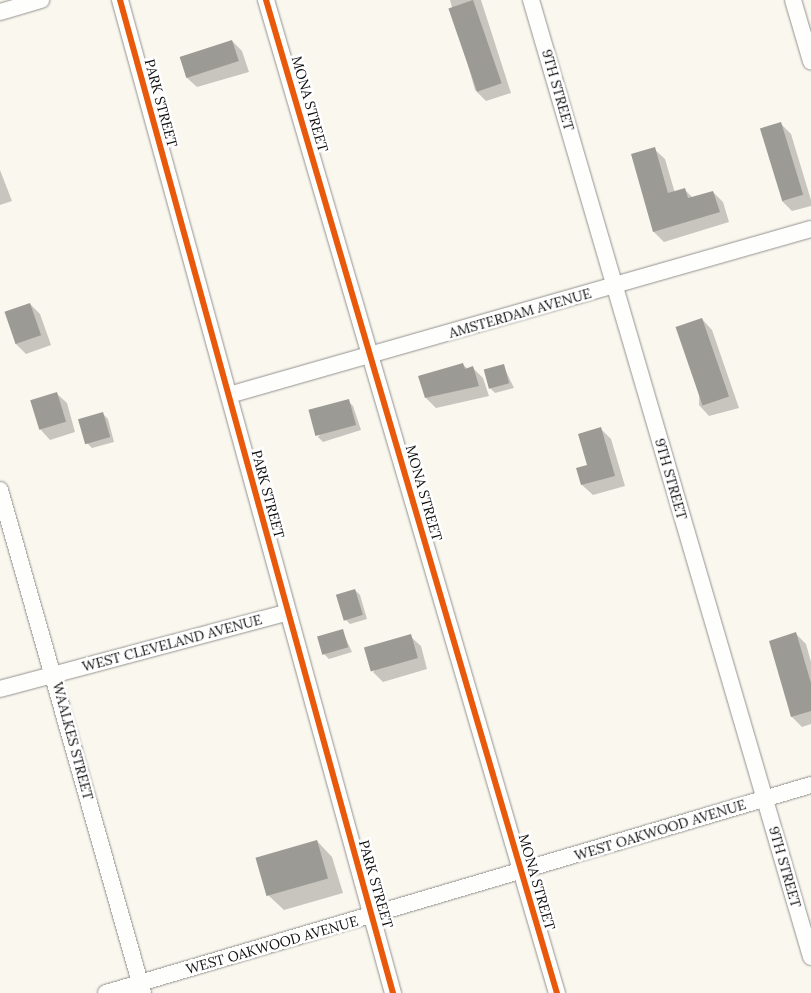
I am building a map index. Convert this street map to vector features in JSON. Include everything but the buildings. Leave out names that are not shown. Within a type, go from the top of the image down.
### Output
[{"type":"street","points":[[0,12],[41,0]]},
{"type":"street","name":"PARK STREET","points":[[120,0],[229,395],[286,613],[393,993]]},
{"type":"street","name":"MONA STREET","points":[[266,0],[557,993]]},
{"type":"street","name":"9TH STREET","points":[[531,0],[811,958]]},
{"type":"street","points":[[793,0],[811,61]]},
{"type":"street","name":"AMSTERDAM AVENUE","points":[[229,395],[811,229]]},
{"type":"street","name":"WAALKES STREET","points":[[0,490],[54,674],[141,988]]},
{"type":"street","name":"WEST CLEVELAND AVENUE","points":[[0,689],[286,613]]},
{"type":"street","name":"WEST OAKWOOD AVENUE","points":[[106,993],[141,988],[372,916],[811,785]]},
{"type":"cycle path","points":[[120,0],[393,993]]},
{"type":"cycle path","points":[[266,0],[557,993]]}]
